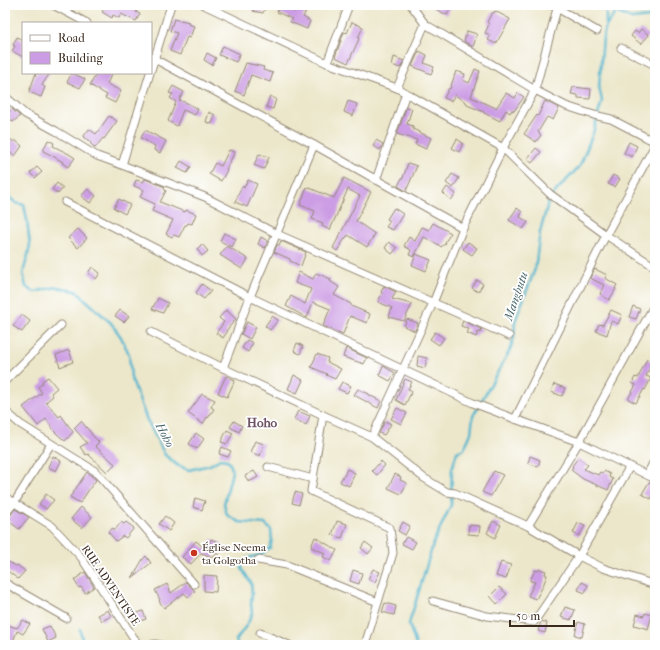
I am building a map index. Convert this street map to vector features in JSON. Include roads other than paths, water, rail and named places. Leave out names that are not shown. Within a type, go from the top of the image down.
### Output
[{"type":"street","points":[[53,5],[85,22]]},
{"type":"street","points":[[171,5],[153,58],[463,228]]},
{"type":"street","points":[[204,5],[327,63],[397,88],[503,148],[550,194],[606,235],[655,267]]},
{"type":"street","points":[[327,63],[349,5]]},
{"type":"street","points":[[411,5],[425,24],[535,90],[566,106],[611,119],[655,142]]},
{"type":"street","points":[[372,437],[433,303],[463,228],[503,148],[535,90],[556,6],[597,31]]},
{"type":"street","points":[[397,88],[425,24]]},
{"type":"street","points":[[621,48],[655,65]]},
{"type":"street","points":[[122,165],[150,74]]},
{"type":"street","points":[[376,180],[406,93]]},
{"type":"street","points":[[5,96],[25,114],[97,156],[205,198],[277,234],[509,336]]},
{"type":"street","points":[[223,368],[250,297],[314,145]]},
{"type":"street","points":[[515,419],[606,235],[655,145]]},
{"type":"street","points":[[65,202],[250,297],[473,403],[579,442],[655,479]]},
{"type":"street","points":[[528,526],[579,442],[655,304]]},
{"type":"street","points":[[5,381],[61,325]]},
{"type":"street","points":[[151,332],[223,368],[372,437],[424,478],[447,492],[455,493],[528,526],[579,556],[603,568],[655,585]]},
{"type":"street","points":[[5,411],[20,424],[95,471],[194,584]]},
{"type":"street","points":[[324,415],[311,491],[390,528],[394,553],[365,645]]},
{"type":"street","points":[[5,514],[14,503],[51,444]]},
{"type":"street","points":[[647,475],[655,459]]},
{"type":"street","points":[[433,601],[487,616],[534,622],[579,556],[630,466]]},
{"type":"street","points":[[268,467],[313,479]]},
{"type":"street","name":"RUE ADVENTISTE","points":[[5,497],[52,526],[81,558],[137,643],[140,645]]},
{"type":"street","points":[[258,560],[287,565],[378,602]]},
{"type":"street","points":[[5,583],[66,618]]},
{"type":"street","points":[[260,633],[289,645]]},
{"type":"street","points":[[150,645],[161,645]]},
{"type":"waterway","points":[[606,26],[606,9],[609,5]]},
{"type":"waterway","name":"Mangbutu","points":[[416,645],[409,624],[434,541],[451,505],[452,469],[457,452],[464,449],[471,433],[473,416],[509,352],[514,338],[515,321],[535,269],[540,232],[548,203],[558,189],[580,166],[593,133],[602,101],[599,87],[603,37],[606,26],[616,12],[632,19],[649,17],[655,20]]},
{"type":"waterway","name":"Hoho","points":[[5,194],[16,203],[24,205],[30,245],[23,273],[26,287],[34,292],[57,287],[76,291],[111,323],[121,337],[129,354],[131,378],[147,420],[165,455],[177,465],[189,470],[210,465],[220,459],[227,460],[231,466],[232,472],[224,504],[227,515],[239,522],[265,524],[271,530],[272,540],[270,548],[260,555],[248,558],[242,563],[242,569],[251,583],[252,614],[248,623],[236,640],[238,645]]},
{"type":"waterway","points":[[80,629],[83,645]]},
{"type":"place","name":"Église Neema ta Golgotha","points":[[194,553]]},
{"type":"district","name":"Hoho","points":[[262,422]]}]
